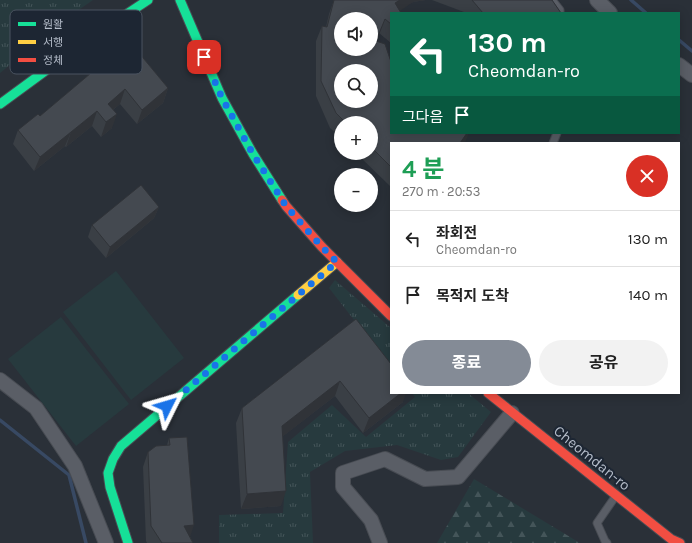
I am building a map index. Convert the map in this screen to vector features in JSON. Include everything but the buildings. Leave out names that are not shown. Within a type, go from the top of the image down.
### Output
[{"type":"street","points":[[133,10],[148,0]]},
{"type":"street","points":[[180,0],[222,98],[253,154],[286,206],[322,247],[390,315]]},
{"type":"street","points":[[597,0],[609,12]]},
{"type":"street","points":[[680,66],[692,75]]},
{"type":"street","points":[[0,104],[41,74]]},
{"type":"street","points":[[128,543],[125,512],[110,487],[108,473],[113,459],[121,446],[337,262]]},
{"type":"street","points":[[0,380],[36,408],[75,466],[106,543]]},
{"type":"street","name":"Cheomdan-ro","points":[[489,394],[671,539],[680,543]]},
{"type":"street","points":[[380,543],[371,520],[343,486],[343,473],[385,459],[425,479],[458,477],[512,413]]},
{"type":"lane","points":[[552,0],[560,12]]},
{"type":"lane","points":[[607,543],[597,523],[616,495]]},
{"type":"green space","points":[[0,0],[93,0],[79,10],[10,10],[10,65],[0,73]]},
{"type":"green space","points":[[116,271],[184,358],[131,400],[63,312]]},
{"type":"green space","points":[[335,280],[390,327],[390,366],[329,288]]},
{"type":"green space","points":[[61,317],[129,404],[76,446],[8,359]]},
{"type":"green space","points":[[413,394],[469,394],[491,412],[458,457],[441,460],[397,445],[345,451],[310,472],[313,543],[219,543],[219,515],[283,513],[288,442],[332,405],[366,437],[415,397]]},
{"type":"green space","points":[[474,479],[580,543],[437,543]]},
{"type":"waterway","points":[[631,0],[645,12]]},
{"type":"waterway","points":[[680,41],[692,51]]},
{"type":"waterway","points":[[0,420],[69,475],[86,543]]},
{"type":"traffic: fast","points":[[133,10],[148,0]]},
{"type":"traffic: fast","points":[[180,0],[222,98],[253,154],[282,200]]},
{"type":"traffic: fast","points":[[0,104],[41,74]]},
{"type":"traffic: fast","points":[[128,543],[110,487],[108,473],[113,459],[121,446],[298,295]]},
{"type":"traffic: slow","points":[[298,295],[337,262]]},
{"type":"traffic: jam","points":[[282,200],[322,247],[390,315]]},
{"type":"traffic: jam","points":[[489,394],[671,539],[680,543]]},
{"type":"route","points":[[167,406],[337,262],[286,206],[253,154],[222,98],[204,57]]}]
